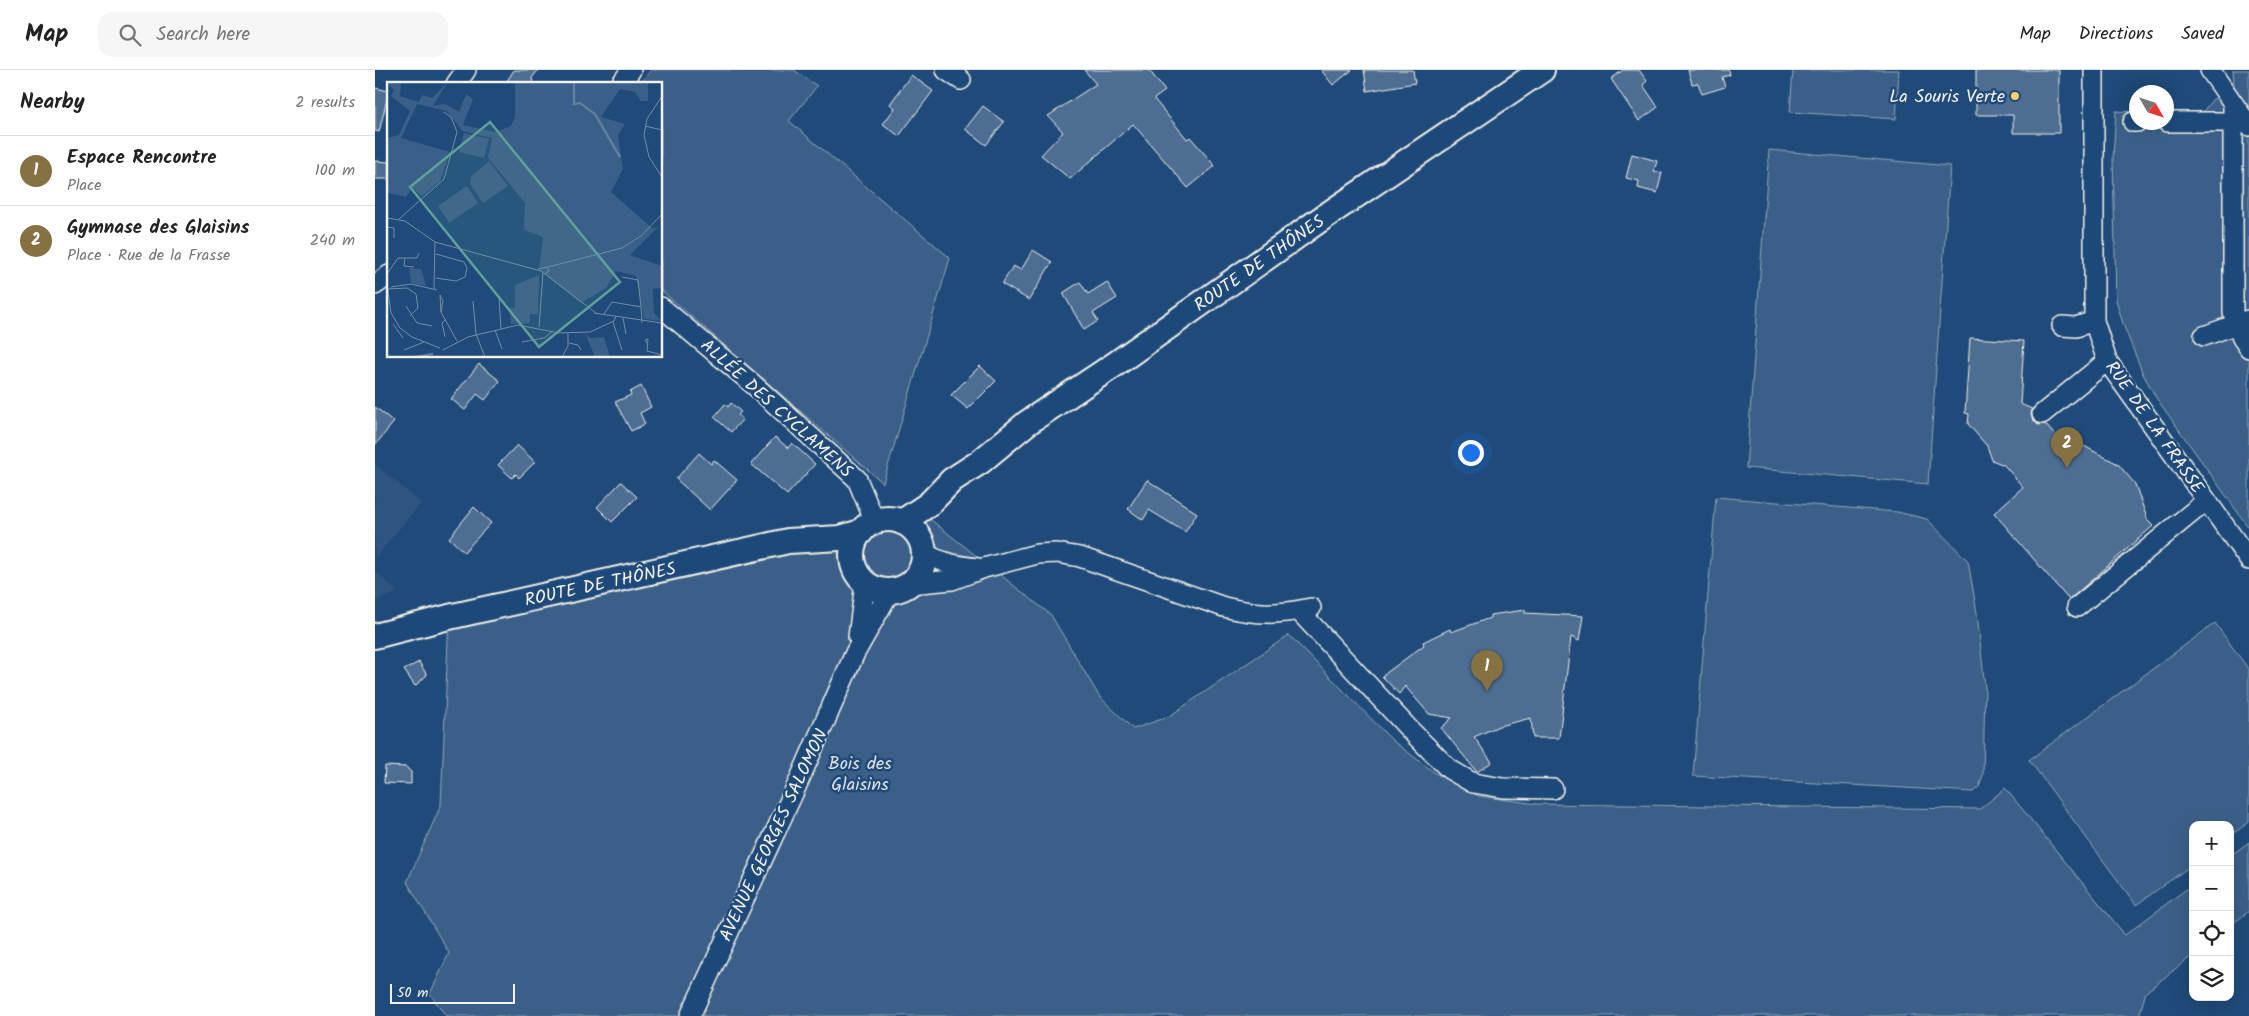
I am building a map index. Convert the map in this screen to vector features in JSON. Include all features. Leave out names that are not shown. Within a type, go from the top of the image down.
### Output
[{"type":"main road","name":"ROUTE DE THÔNES","points":[[901,522],[929,504],[952,480],[980,462],[1027,423],[1154,337],[1310,226],[1542,70]]},
{"type":"main road","name":"ROUTE DE THÔNES","points":[[922,546],[939,512],[980,462]]},
{"type":"main road","points":[[883,520],[901,522],[913,529],[922,546],[921,570],[900,587],[873,588],[860,575],[852,554],[855,543],[867,527],[883,520]]},
{"type":"main road","name":"ROUTE DE THÔNES","points":[[375,636],[449,617],[788,541],[840,538],[867,527]]},
{"type":"main road","name":"ROUTE DE THÔNES","points":[[751,550],[822,552],[841,558],[860,575]]},
{"type":"main road","name":"ROUTE DE THÔNES","points":[[375,622],[449,617]]},
{"type":"street","points":[[457,82],[466,70]]},
{"type":"street","points":[[622,82],[631,70]]},
{"type":"street","name":"RUE DE LA FRASSE","points":[[2094,70],[2094,321],[2107,361],[2249,560]]},
{"type":"street","points":[[2210,70],[2239,113],[2233,313],[2243,322]]},
{"type":"street","points":[[2174,121],[2239,113]]},
{"type":"street","points":[[375,285],[387,277]]},
{"type":"street","name":"ALLÉE DES CYCLAMENS","points":[[663,310],[754,385],[857,479],[867,527]]},
{"type":"street","points":[[2062,326],[2076,328],[2094,321]]},
{"type":"street","points":[[2204,336],[2243,322]]},
{"type":"street","points":[[2243,322],[2242,338],[2249,348]]},
{"type":"street","points":[[2042,414],[2107,361]]},
{"type":"street","points":[[2077,607],[2206,501]]},
{"type":"street","points":[[922,546],[940,561],[959,566],[984,568]]},
{"type":"street","points":[[900,587],[952,580],[984,568],[1037,554],[1069,554],[1238,610],[1269,614],[1305,610],[1449,769],[1473,783],[1503,788],[1553,790]]},
{"type":"street","name":"AVENUE GEORGES SALOMON","points":[[855,653],[860,575]]},
{"type":"street","name":"AVENUE GEORGES SALOMON","points":[[690,1016],[797,785],[855,653],[900,587]]},
{"type":"shaded area","points":[[375,464],[421,503],[375,558]]},
{"type":"shaded area","points":[[375,571],[398,592],[375,601]]},
{"type":"green space","points":[[651,70],[794,70],[817,86],[789,121],[950,258],[883,483],[663,292],[663,82],[642,82]]},
{"type":"green space","points":[[1793,70],[1899,70],[1896,119],[1790,112]]},
{"type":"green space","points":[[2233,70],[2249,70],[2249,528],[2157,399],[2143,374],[2123,324],[2116,300],[2113,157],[2116,111],[2129,112],[2129,130],[2174,130],[2174,113],[2201,114],[2213,99],[2218,98],[2234,86]]},
{"type":"green space","points":[[1769,150],[1950,166],[1928,484],[1746,468]]},
{"type":"green space","points":[[1716,497],[1897,512],[1927,519],[1968,561],[1977,613],[1985,688],[1983,775],[1979,787],[1973,792],[1693,776]]},
{"type":"green space","name":"Bois des Glaisins","points":[[921,512],[1051,615],[1099,696],[1133,729],[1168,717],[1289,635],[1393,741],[1435,773],[1479,796],[1537,804],[1980,809],[2005,788],[2125,935],[2189,887],[2189,958],[2146,992],[2139,1016],[446,1016],[430,994],[449,953],[407,882],[441,805],[449,617]]},
{"type":"green space","points":[[2215,623],[2249,670],[2249,822],[2234,833],[2234,821],[2189,821],[2189,867],[2136,905],[2029,760]]},
{"type":"green space","points":[[2249,842],[2249,911],[2234,923],[2234,866],[2234,853]]},
{"type":"building","points":[[514,70],[538,70],[532,78],[533,82],[506,82]]},
{"type":"building","points":[[1084,70],[1149,70],[1165,91],[1154,99],[1187,139],[1190,137],[1215,166],[1188,188],[1133,124],[1070,179],[1041,155],[1063,132],[1048,116],[1096,84]]},
{"type":"building","points":[[1321,70],[1352,70],[1333,85]]},
{"type":"building","points":[[1364,70],[1413,70],[1415,83],[1367,91]]},
{"type":"building","points":[[1623,70],[1639,70],[1647,81],[1643,85],[1658,107],[1639,121],[1611,79]]},
{"type":"building","points":[[1688,70],[1729,70],[1730,75],[1722,77],[1725,87],[1702,94],[1698,83],[1692,84]]},
{"type":"building","name":"La Souris Verte","points":[[1976,70],[2059,70],[2059,133],[2013,133],[2013,115],[1976,115]]},
{"type":"building","points":[[911,75],[933,91],[899,136],[883,124],[895,108],[890,104]]},
{"type":"building","points":[[375,88],[387,91],[387,99],[379,132],[375,131]]},
{"type":"building","points":[[983,106],[1004,122],[986,145],[965,129]]},
{"type":"building","points":[[1632,154],[1657,161],[1654,171],[1662,173],[1657,193],[1638,188],[1639,181],[1626,178]]},
{"type":"building","points":[[375,161],[387,162],[387,179],[375,179]]},
{"type":"building","points":[[1033,250],[1052,262],[1029,300],[1002,284],[1013,266],[1021,270]]},
{"type":"building","points":[[1080,282],[1088,294],[1107,282],[1117,298],[1093,313],[1098,321],[1084,330],[1063,293]]},
{"type":"building","points":[[1970,338],[2024,341],[2020,404],[2032,409],[2031,415],[2034,421],[2038,425],[2045,424],[2067,449],[2078,440],[2082,445],[2118,464],[2135,484],[2148,521],[2153,526],[2069,600],[1994,513],[2023,487],[2004,465],[1992,460],[1987,446],[1968,424],[1969,414],[1965,413]]},
{"type":"building","points":[[479,364],[500,381],[485,400],[477,394],[465,410],[451,399]]},
{"type":"building","points":[[980,366],[996,381],[968,409],[951,395]]},
{"type":"building","points":[[641,386],[651,407],[640,413],[645,424],[631,431],[615,402],[631,395],[630,392]]},
{"type":"building","points":[[731,403],[741,412],[738,415],[743,419],[731,432],[714,417],[725,404],[728,407]]},
{"type":"building","points":[[375,407],[394,422],[375,445]]},
{"type":"building","points":[[775,437],[788,448],[792,443],[815,464],[787,495],[751,464]]},
{"type":"building","points":[[517,445],[535,462],[519,478],[516,474],[512,478],[498,465]]},
{"type":"building","points":[[699,453],[711,464],[714,460],[737,480],[710,510],[676,479]]},
{"type":"building","points":[[1147,480],[1197,513],[1185,532],[1149,510],[1143,520],[1128,509]]},
{"type":"building","points":[[621,482],[637,497],[612,522],[597,507]]},
{"type":"building","points":[[474,507],[491,523],[464,552],[449,538]]},
{"type":"building","points":[[1525,610],[1525,613],[1583,616],[1579,641],[1571,637],[1559,738],[1533,738],[1531,718],[1499,726],[1474,737],[1492,762],[1477,772],[1441,728],[1452,718],[1429,714],[1405,686],[1399,694],[1382,676],[1424,645],[1423,642],[1450,629],[1451,632],[1490,618],[1490,615]]},
{"type":"building","points":[[419,662],[427,675],[415,686],[404,670]]},
{"type":"building","points":[[385,766],[406,767],[411,772],[411,784],[384,783]]},
{"type":"place","name":"La Souris Verte","points":[[2015,96]]},
{"type":"place","name":"Gymnase des Glaisins","points":[[2067,468]]},
{"type":"place","name":"Espace Rencontre","points":[[1487,691]]}]
